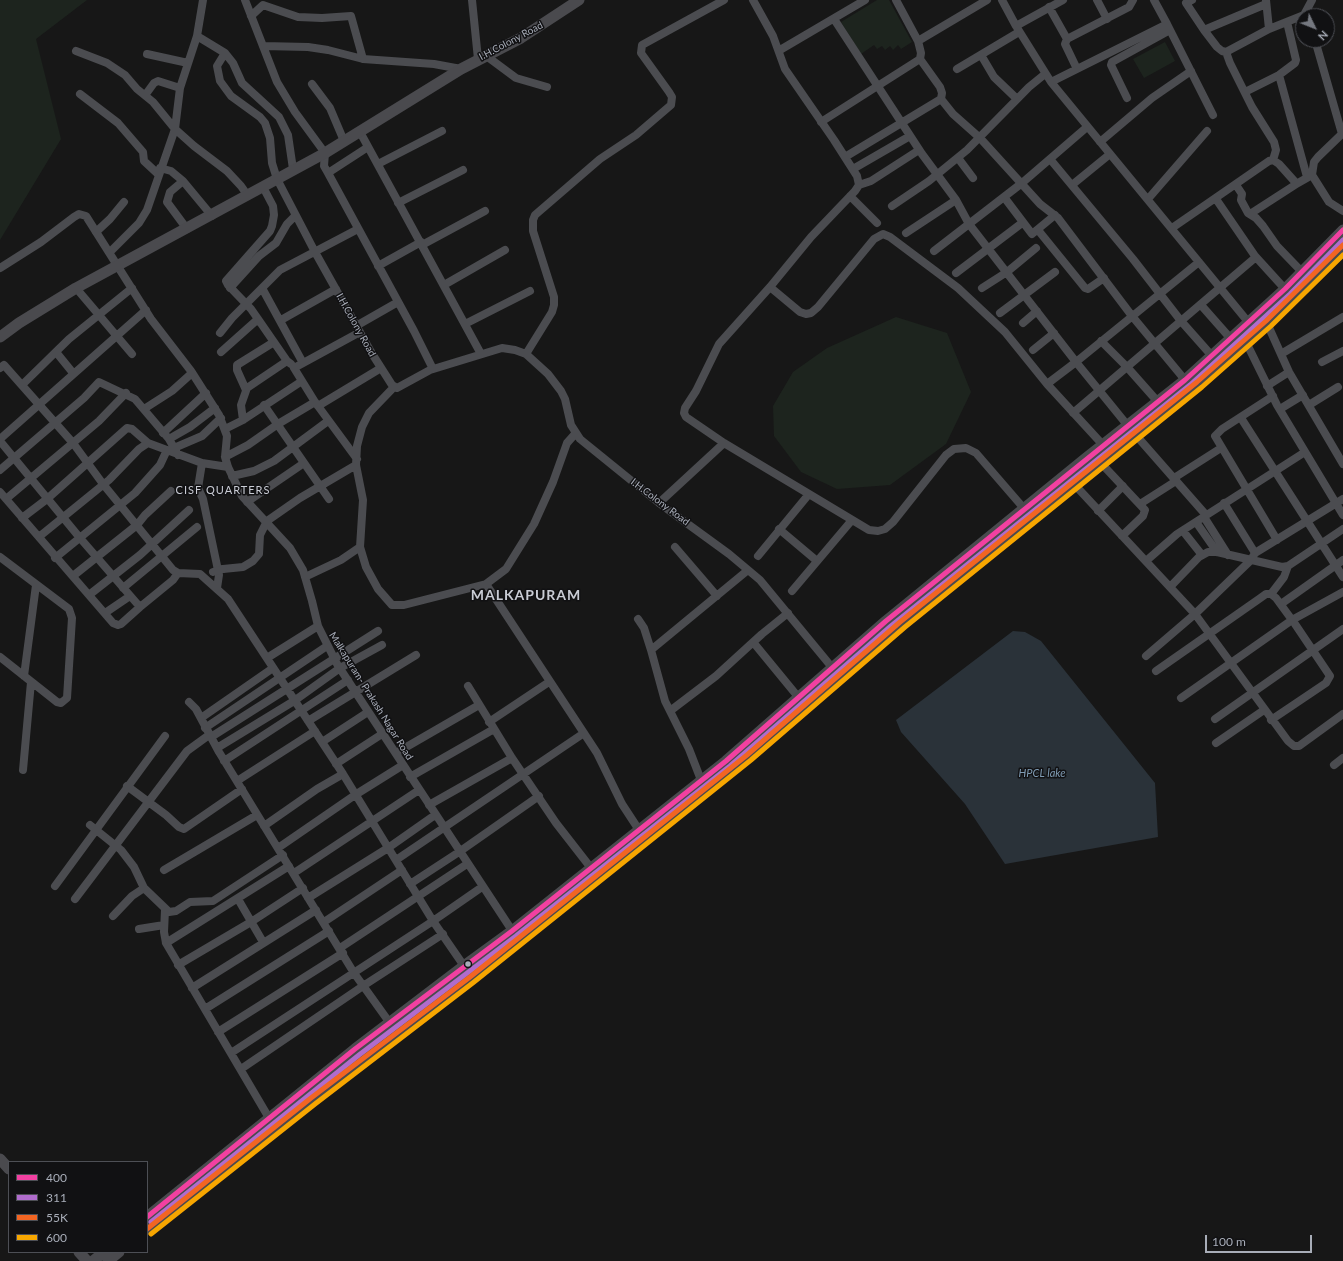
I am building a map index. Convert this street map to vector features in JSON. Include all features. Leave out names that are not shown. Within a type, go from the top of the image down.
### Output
[{"type":"main road","name":"I.H.Colony Road","points":[[0,337],[19,323],[76,288],[212,216],[293,169],[325,153],[461,68],[521,38],[578,0]]},
{"type":"main road","points":[[148,1229],[311,1098],[397,1033],[515,935],[771,728],[837,673],[886,621],[1028,513],[1073,483],[1099,461],[1158,402],[1231,339],[1266,321],[1339,248],[1343,230]]},
{"type":"main road","points":[[1028,513],[1103,445],[1131,429],[1197,382],[1245,340],[1252,327],[1302,272],[1339,248]]},
{"type":"main road","points":[[148,1216],[355,1049],[390,1024],[464,966],[515,935],[591,868],[701,780],[771,728],[799,698],[837,673]]},
{"type":"main road","points":[[0,1159],[8,1169]]},
{"type":"main road","points":[[80,1253],[87,1261]]},
{"type":"main road","points":[[93,1261],[103,1253]]},
{"type":"main road","points":[[108,1261],[118,1253]]},
{"type":"street","points":[[110,252],[139,223],[145,213],[175,129],[180,88],[198,36],[203,0]]},
{"type":"street","points":[[472,0],[481,57],[516,78],[547,87]]},
{"type":"street","points":[[526,354],[552,312],[554,305],[551,284],[533,231],[533,220],[535,215],[600,159],[636,135],[671,105],[672,97],[641,53],[642,45],[724,0]]},
{"type":"street","points":[[753,0],[780,50],[785,69],[853,169],[859,180],[859,185]]},
{"type":"street","points":[[780,50],[865,0]]},
{"type":"street","points":[[896,0],[918,41],[921,53],[920,59],[942,91],[942,98],[954,114],[980,138],[1040,204],[1055,215],[1132,316],[1185,380]]},
{"type":"street","points":[[918,41],[987,0]]},
{"type":"street","points":[[1002,0],[1051,82],[1252,327]]},
{"type":"street","points":[[957,69],[981,55],[1050,7],[1063,0]]},
{"type":"street","points":[[1097,0],[1107,18]]},
{"type":"street","points":[[1077,69],[1065,44],[1067,39],[1129,7],[1133,0]]},
{"type":"street","points":[[1154,0],[1213,115]]},
{"type":"street","points":[[247,1],[251,16],[276,82],[295,112],[325,153],[324,166],[434,369]]},
{"type":"street","points":[[1188,1],[1204,30],[1216,47],[1226,52],[1269,29],[1295,19]]},
{"type":"street","points":[[1204,30],[1266,2],[1269,29]]},
{"type":"street","points":[[251,16],[263,5],[298,17],[322,18],[351,16],[363,59]]},
{"type":"street","points":[[1050,7],[1067,39]]},
{"type":"street","points":[[834,19],[919,150],[956,200],[969,224],[1076,362],[1205,516],[1228,554]]},
{"type":"street","points":[[1245,92],[1279,75],[1292,66],[1296,60],[1287,22]]},
{"type":"street","points":[[1051,82],[1168,27]]},
{"type":"street","points":[[1127,98],[1111,65],[1112,62],[1168,27]]},
{"type":"street","points":[[198,36],[225,53],[233,63],[242,83],[279,117],[283,123],[290,144],[293,169]]},
{"type":"street","points":[[263,46],[279,45],[315,48],[363,59],[434,64],[461,68]]},
{"type":"street","points":[[1250,214],[1310,176],[1314,162],[1342,134],[1317,48]]},
{"type":"street","points":[[76,51],[113,66],[129,78],[137,89],[146,94],[175,129],[198,150],[227,171],[248,196]]},
{"type":"street","points":[[1226,52],[1245,92],[1274,142],[1274,156],[1298,184]]},
{"type":"street","points":[[225,53],[217,66],[218,77],[231,96],[260,117],[265,123],[270,138],[272,163],[277,179]]},
{"type":"street","points":[[147,54],[188,63]]},
{"type":"street","points":[[981,55],[994,77],[1017,99]]},
{"type":"street","points":[[822,122],[920,59]]},
{"type":"street","points":[[1100,142],[1135,111],[1191,71]]},
{"type":"street","points":[[892,206],[958,158],[980,138],[1017,99],[1045,74]]},
{"type":"street","points":[[1279,75],[1310,176],[1329,202],[1343,210]]},
{"type":"street","points":[[146,94],[154,83],[158,81],[180,88]]},
{"type":"street","points":[[312,84],[330,108],[344,141]]},
{"type":"street","points":[[80,94],[118,123],[143,152],[144,161],[159,171],[171,171],[184,181],[212,216]]},
{"type":"street","points":[[845,157],[942,98]]},
{"type":"street","points":[[934,251],[1022,183],[1087,127]]},
{"type":"street","points":[[378,164],[442,131]]},
{"type":"street","points":[[1148,199],[1207,131]]},
{"type":"street","points":[[360,132],[481,354]]},
{"type":"street","points":[[853,169],[910,136]]},
{"type":"street","points":[[328,173],[368,147]]},
{"type":"street","points":[[919,150],[871,181],[859,185],[811,237],[714,352],[696,391],[685,408],[684,413],[690,422],[724,444],[869,530],[878,531],[885,529],[893,522],[946,455],[954,450],[966,448],[976,453],[980,457],[1028,513]]},
{"type":"street","points":[[1072,185],[1110,154]]},
{"type":"street","points":[[1172,228],[1236,185],[1274,156]]},
{"type":"street","points":[[958,158],[973,178]]},
{"type":"street","points":[[1050,159],[1160,293],[1181,321],[1212,356]]},
{"type":"street","points":[[398,202],[464,170]]},
{"type":"street","name":"I.H.Colony Road","points":[[277,179],[295,216],[358,329],[394,387]]},
{"type":"street","points":[[184,181],[170,192],[167,202],[187,229]]},
{"type":"street","points":[[1236,185],[1242,194],[1241,200],[1250,214],[1264,226],[1277,246],[1302,272]]},
{"type":"street","points":[[263,187],[273,206],[274,215],[272,226],[270,231],[226,281],[230,288],[258,319],[287,361],[294,368],[316,404],[356,462]]},
{"type":"street","points":[[850,196],[877,224]]},
{"type":"street","points":[[1004,197],[1022,223],[1032,234],[1055,215]]},
{"type":"street","points":[[1216,199],[1256,257],[1285,290]]},
{"type":"street","points":[[906,233],[956,200]]},
{"type":"street","points":[[96,232],[110,219],[124,202]]},
{"type":"street","points":[[378,266],[485,211]]},
{"type":"street","name":"Malkapuram- Prakash Nagar Road","points":[[0,268],[79,214],[86,216],[146,310],[206,392],[221,418],[225,429],[226,457],[232,476],[242,496],[290,548],[305,577],[318,626],[334,659],[459,852],[515,935]]},
{"type":"street","points":[[230,288],[259,256],[276,243],[287,224],[295,216]]},
{"type":"street","points":[[956,273],[1022,223]]},
{"type":"street","points":[[220,333],[232,318],[284,267],[358,229]]},
{"type":"street","points":[[1038,230],[1085,288],[1088,288],[1104,278]]},
{"type":"street","points":[[770,286],[800,312],[806,314],[811,313],[818,307],[874,239],[884,234],[921,259],[966,296],[1005,332],[1047,384],[1103,445]]},
{"type":"street","points":[[982,288],[1007,272],[1036,248]]},
{"type":"street","points":[[444,285],[505,250]]},
{"type":"street","points":[[1073,413],[1256,257]]},
{"type":"street","points":[[1047,384],[1199,262]]},
{"type":"street","points":[[1000,313],[1055,272]]},
{"type":"street","points":[[76,288],[116,337],[132,354]]},
{"type":"street","points":[[22,384],[56,352],[132,288]]},
{"type":"street","points":[[262,288],[304,363]]},
{"type":"street","points":[[281,320],[336,289]]},
{"type":"street","points":[[465,324],[530,291]]},
{"type":"street","points":[[294,368],[358,329],[398,302]]},
{"type":"street","points":[[1201,305],[1231,339]]},
{"type":"street","points":[[140,607],[47,499],[0,440],[73,373],[146,310]]},
{"type":"street","points":[[1023,323],[1037,311]]},
{"type":"street","points":[[1281,354],[1343,317]]},
{"type":"street","points":[[221,352],[258,319]]},
{"type":"street","points":[[1266,321],[1289,372],[1343,464]]},
{"type":"street","points":[[1033,350],[1054,333]]},
{"type":"street","points":[[1245,340],[1272,396],[1305,452],[1340,502],[1343,515]]},
{"type":"street","points":[[1101,341],[1127,367],[1158,402]]},
{"type":"street","points":[[244,420],[241,410],[246,390],[237,370],[237,365],[274,342]]},
{"type":"street","points":[[502,348],[515,350],[526,354],[548,374],[561,391],[575,434],[567,443],[553,482],[534,524],[506,569],[486,584],[404,605],[392,605],[386,600],[375,584],[366,567],[360,547],[363,500],[356,462],[357,446],[365,420],[377,403],[394,387],[399,387],[434,369],[502,348]]},
{"type":"street","points":[[1322,362],[1343,351]]},
{"type":"street","points":[[56,352],[73,373]]},
{"type":"street","points":[[246,390],[287,361]]},
{"type":"street","points":[[0,368],[4,365],[73,443],[103,484],[137,525],[160,556],[178,573],[197,573],[205,578],[228,599],[286,690],[343,774],[433,921],[464,966]]},
{"type":"street","points":[[226,457],[248,445],[278,424],[381,368]]},
{"type":"street","points":[[1267,386],[1289,372]]},
{"type":"street","points":[[144,409],[172,391],[192,373]]},
{"type":"street","points":[[225,429],[244,420],[302,380]]},
{"type":"street","points":[[0,470],[84,398],[99,382],[126,393],[135,399],[166,436],[173,451]]},
{"type":"street","points":[[1308,405],[1338,387]]},
{"type":"street","points":[[166,436],[206,392]]},
{"type":"street","points":[[6,499],[99,421],[126,393]]},
{"type":"street","points":[[1280,409],[1303,395]]},
{"type":"street","points":[[1272,396],[1241,418],[1217,432],[1215,436],[1277,540]]},
{"type":"street","points":[[264,405],[329,499]]},
{"type":"street","points":[[166,436],[190,427],[215,408]]},
{"type":"street","points":[[55,558],[135,493],[173,451],[202,436],[221,418]]},
{"type":"street","points":[[1241,418],[1306,522],[1343,577]]},
{"type":"street","points":[[232,476],[254,471],[269,464],[328,421]]},
{"type":"street","points":[[22,518],[47,499],[130,427],[148,443],[202,463],[228,467]]},
{"type":"street","name":"I.H.Colony Road","points":[[575,434],[659,503],[760,580],[837,673]]},
{"type":"street","points":[[40,536],[103,484],[139,449],[148,443]]},
{"type":"street","points":[[659,503],[724,444]]},
{"type":"street","points":[[1140,504],[1221,448]]},
{"type":"street","points":[[1146,561],[1196,522],[1305,452]]},
{"type":"street","points":[[1099,461],[1145,510],[1145,513],[1122,536]]},
{"type":"street","points":[[205,578],[213,572],[223,569],[243,567],[257,557],[260,550],[260,535],[267,522],[356,462]]},
{"type":"street","points":[[202,463],[198,488],[203,499],[218,575],[219,590]]},
{"type":"street","points":[[247,502],[304,463]]},
{"type":"street","points":[[1073,483],[1194,614],[1288,741],[1294,746],[1299,746],[1343,714]]},
{"type":"street","points":[[1098,511],[1123,486]]},
{"type":"street","points":[[73,576],[137,525],[145,514],[172,491]]},
{"type":"street","points":[[0,492],[22,518],[40,536],[55,558],[73,576],[105,613],[118,625],[173,580],[178,573]]},
{"type":"street","points":[[758,556],[809,494]]},
{"type":"street","points":[[1146,656],[1194,614],[1253,556],[1340,502]]},
{"type":"street","points":[[1224,503],[1253,556]]},
{"type":"street","points":[[89,595],[152,544],[189,510]]},
{"type":"street","points":[[792,591],[852,520]]},
{"type":"street","points":[[1196,522],[1217,552]]},
{"type":"street","points":[[123,588],[197,527]]},
{"type":"street","points":[[1156,671],[1263,596],[1271,594],[1284,577],[1288,566],[1343,529]]},
{"type":"street","points":[[779,530],[817,560]]},
{"type":"street","points":[[1183,531],[1202,555]]},
{"type":"street","points":[[305,577],[341,560],[360,547]]},
{"type":"street","points":[[675,547],[717,596]]},
{"type":"street","points":[[1170,587],[1202,555],[1217,552],[1253,556],[1288,566]]},
{"type":"street","points":[[0,556],[69,610],[72,618],[67,698],[61,703],[57,702],[0,657]]},
{"type":"street","points":[[1281,604],[1343,560]]},
{"type":"street","points":[[651,650],[748,570]]},
{"type":"street","points":[[486,584],[597,753],[622,804],[639,830]]},
{"type":"street","points":[[24,676],[36,585]]},
{"type":"street","points":[[1181,698],[1292,620],[1343,592]]},
{"type":"street","points":[[1271,594],[1281,604],[1329,672],[1330,676],[1329,679],[1271,720]]},
{"type":"street","points":[[105,613],[130,596]]},
{"type":"street","points":[[670,711],[713,678],[752,642],[788,613]]},
{"type":"street","points":[[638,619],[644,628],[658,679],[670,711],[689,749],[701,780]]},
{"type":"street","points":[[267,658],[318,626]]},
{"type":"street","points":[[1215,719],[1343,629]]},
{"type":"street","points":[[208,733],[286,690],[378,631]]},
{"type":"street","points":[[752,642],[799,698]]},
{"type":"street","points":[[217,748],[294,701],[340,668],[382,645]]},
{"type":"street","points":[[75,899],[147,802],[188,750],[208,733],[280,679],[327,646]]},
{"type":"street","points":[[308,721],[416,655]]},
{"type":"street","points":[[201,718],[273,668]]},
{"type":"street","points":[[224,761],[348,680]]},
{"type":"street","points":[[23,770],[31,682]]},
{"type":"street","points":[[410,777],[491,725],[549,682]]},
{"type":"street","points":[[468,686],[512,758],[560,828],[591,868]]},
{"type":"street","points":[[189,702],[196,709],[224,761],[292,869],[308,898],[342,950],[354,973],[397,1033]]},
{"type":"street","points":[[396,754],[479,705]]},
{"type":"street","points":[[1216,743],[1264,710]]},
{"type":"street","points":[[322,742],[368,712]]},
{"type":"street","points":[[237,781],[315,731]]},
{"type":"street","points":[[396,860],[443,827],[524,775],[584,733]]},
{"type":"street","points":[[336,764],[382,734]]},
{"type":"street","points":[[55,886],[93,827],[127,786],[165,736]]},
{"type":"street","points":[[429,805],[512,758]]},
{"type":"street","points":[[1334,765],[1343,758]]},
{"type":"street","points":[[278,848],[355,794],[403,765]]},
{"type":"street","points":[[264,826],[317,789],[343,774]]},
{"type":"street","points":[[127,786],[182,829],[186,828],[242,789]]},
{"type":"street","points":[[166,944],[238,899],[372,822],[419,790]]},
{"type":"street","points":[[410,884],[539,796]]},
{"type":"street","points":[[164,870],[257,815]]},
{"type":"street","points":[[308,898],[388,848],[435,815]]},
{"type":"street","points":[[93,827],[129,858],[144,888],[163,907],[172,912],[190,902],[212,901],[282,855]]},
{"type":"street","points":[[218,1032],[342,950],[417,895],[467,864]]},
{"type":"street","points":[[324,922],[402,870]]},
{"type":"street","points":[[231,1053],[433,921],[482,887]]},
{"type":"street","points":[[113,916],[132,896],[144,888]]},
{"type":"street","points":[[178,965],[303,888]]},
{"type":"street","points":[[238,899],[263,942]]},
{"type":"street","points":[[163,907],[161,926],[166,944],[269,1118]]},
{"type":"street","points":[[192,988],[316,910]]},
{"type":"street","points":[[139,929],[161,926]]},
{"type":"street","points":[[205,1009],[330,931]]},
{"type":"street","points":[[241,1069],[363,986],[443,934]]},
{"type":"shaded area","points":[[0,0],[87,0],[36,39],[61,139],[0,240]]},
{"type":"shaded area","points":[[877,0],[889,0],[912,42],[901,49],[898,45],[893,50],[890,46],[885,50],[882,46],[877,49],[874,45],[861,54],[841,22]]},
{"type":"shaded area","points":[[1165,42],[1175,61],[1144,78],[1133,59]]},
{"type":"shaded area","points":[[896,317],[947,333],[971,392],[946,444],[890,485],[837,489],[801,472],[774,436],[773,406],[793,372],[827,348]]},
{"type":"water","name":"HPCL lake","points":[[1013,631],[1025,632],[1041,641],[1155,783],[1158,837],[1005,864],[965,804],[901,732],[896,720]]},
{"type":"transit line","name":"400","points":[[148,1216],[355,1049],[512,931],[726,761],[886,621],[1185,380],[1285,289],[1343,230]]},
{"type":"transit line","name":"311","points":[[151,1222],[359,1055],[516,936],[730,766],[891,626],[1190,385],[1290,294],[1343,240]]},
{"type":"transit line","name":"55K","points":[[148,1228],[311,1098],[470,977],[747,755],[900,622],[1197,382],[1266,321],[1343,245]]},
{"type":"transit line","name":"600","points":[[151,1234],[315,1104],[474,982],[751,760],[905,627],[1202,387],[1271,326],[1343,255]]},
{"type":"district","name":"CISF QUARTERS","points":[[223,490]]},
{"type":"district","name":"MALKAPURAM","points":[[526,595]]}]
